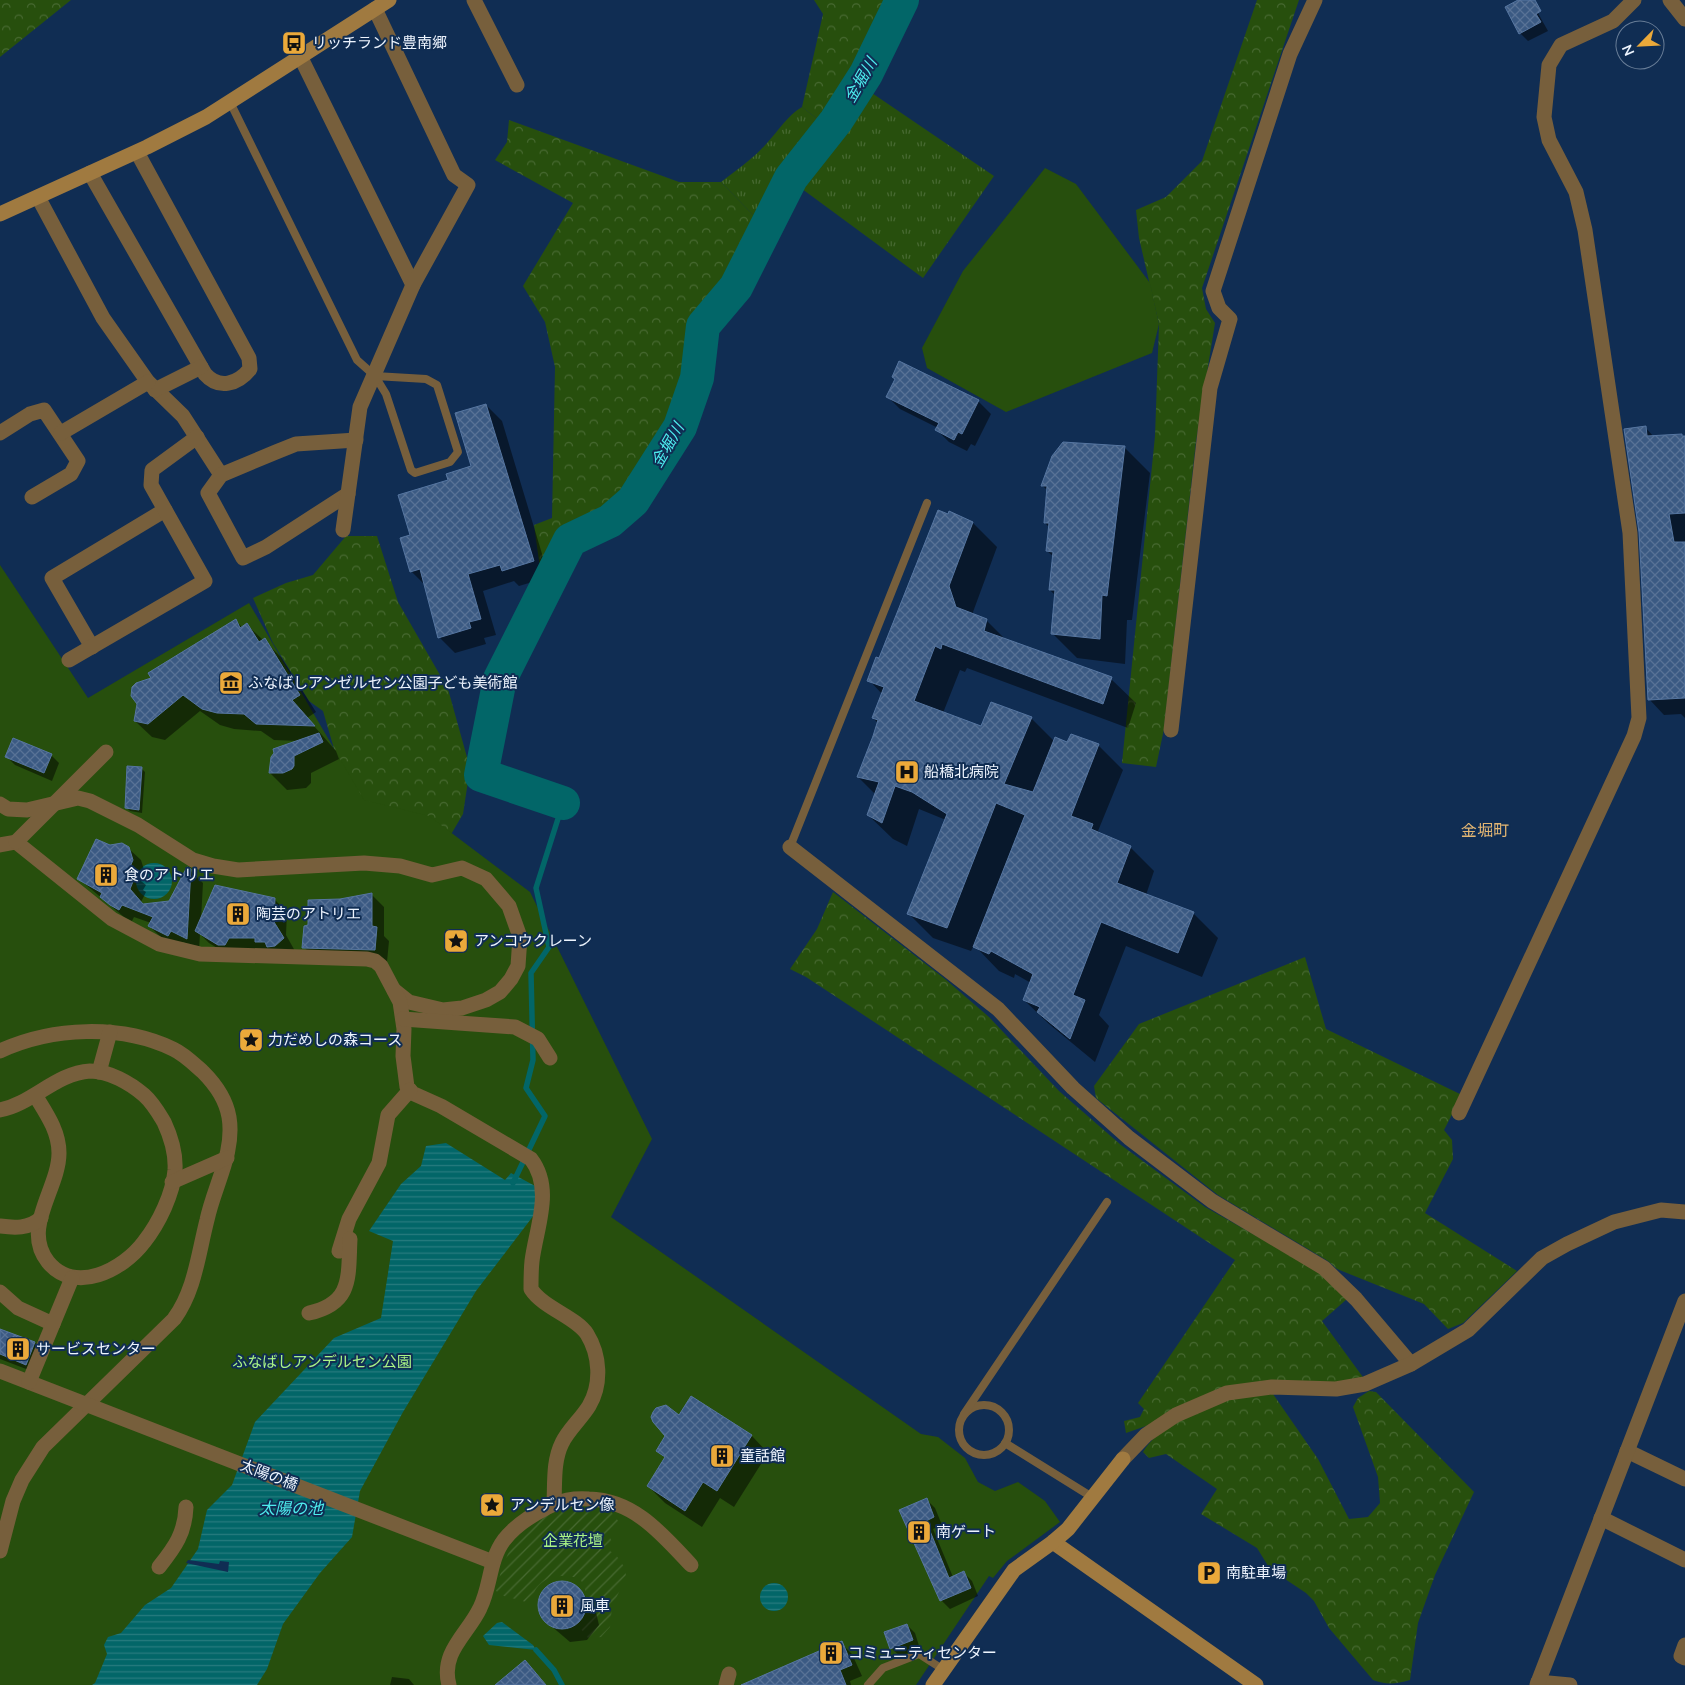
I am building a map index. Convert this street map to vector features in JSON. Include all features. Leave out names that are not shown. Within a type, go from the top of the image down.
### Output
[{"type":"street","points":[[0,214],[137,152],[230,102],[389,0]]},
{"type":"street","points":[[474,0],[517,85]]},
{"type":"street","points":[[1171,730],[1210,388],[1230,319],[1219,308],[1213,290],[1290,54],[1315,0]]},
{"type":"street","points":[[1459,1113],[1634,736],[1639,718],[1630,533],[1585,230],[1576,192],[1549,140],[1544,117],[1549,65],[1561,45],[1613,21],[1634,0]]},
{"type":"street","points":[[1670,0],[1685,19]]},
{"type":"street","points":[[343,530],[360,407],[414,285],[468,185],[454,175],[375,9]]},
{"type":"street","points":[[301,58],[414,285]]},
{"type":"street","points":[[90,173],[201,367],[214,382],[226,385],[241,378],[250,369],[251,364],[137,152]]},
{"type":"street","points":[[38,197],[103,318],[152,386],[183,416],[221,475]]},
{"type":"street","points":[[61,432],[152,386],[201,367]]},
{"type":"street","points":[[0,433],[30,414],[44,410],[61,432],[78,461],[76,468],[71,474],[32,497]]},
{"type":"street","points":[[69,660],[205,581],[151,485],[152,470],[197,437]]},
{"type":"street","points":[[348,494],[266,547],[243,558],[208,492],[221,475],[296,444],[356,440]]},
{"type":"street","points":[[92,647],[52,578],[165,510]]},
{"type":"street","points":[[0,845],[16,842],[106,752]]},
{"type":"street","points":[[0,804],[8,809],[27,810],[78,798],[90,801],[138,825],[193,860],[213,866],[238,870],[382,863],[432,875],[462,868],[486,879],[510,906],[520,936],[518,966],[511,979],[500,992],[486,1000],[462,1008],[443,1010],[409,1002],[393,989]]},
{"type":"street","points":[[16,842],[112,919],[159,944],[200,954],[367,959],[381,966],[400,1002],[403,1019],[402,1056],[407,1087],[418,1097],[441,1106],[532,1159],[539,1171],[543,1197],[532,1262],[531,1289],[539,1299],[585,1331],[592,1343],[597,1359],[598,1377],[596,1392],[589,1406],[562,1442],[555,1463],[554,1503]]},
{"type":"street","points":[[790,847],[998,1009],[1073,1088],[1129,1138],[1212,1201],[1324,1268],[1356,1300],[1411,1364]]},
{"type":"street","points":[[403,1019],[515,1027],[538,1039],[550,1058]]},
{"type":"street","points":[[0,1051],[64,1033],[83,1031],[110,1032],[143,1037],[175,1049],[212,1081],[222,1097],[229,1116],[231,1135],[227,1158],[209,1209],[193,1282],[186,1303],[174,1319],[52,1436],[22,1480],[13,1502],[0,1551]]},
{"type":"street","points":[[99,1072],[110,1032]]},
{"type":"street","points":[[0,1110],[21,1103],[35,1094],[60,1080],[77,1074],[99,1072],[128,1083],[152,1102],[169,1133],[174,1152],[175,1170],[170,1194],[145,1242],[128,1260],[97,1275],[84,1279],[72,1278],[56,1269],[47,1261],[39,1245],[41,1218],[58,1164],[59,1153],[53,1126],[35,1094]]},
{"type":"street","points":[[339,1251],[349,1218],[379,1164],[388,1115],[410,1090]]},
{"type":"street","points":[[172,1182],[227,1158]]},
{"type":"street","points":[[933,1685],[1014,1570],[1054,1542],[1068,1529],[1123,1459],[1146,1435],[1176,1415],[1227,1394],[1272,1387],[1336,1389],[1365,1384],[1411,1364],[1468,1330],[1542,1258],[1566,1244],[1614,1222],[1661,1210],[1685,1212]]},
{"type":"street","points":[[0,1226],[12,1228],[25,1226],[35,1223],[41,1218]]},
{"type":"street","points":[[309,1313],[333,1305],[345,1291],[350,1239]]},
{"type":"street","points":[[29,1382],[72,1278]]},
{"type":"street","points":[[0,1292],[18,1308],[53,1324]]},
{"type":"street","points":[[1570,1685],[1537,1684],[1685,1301]]},
{"type":"street","name":"太陽の橋","points":[[0,1371],[493,1562]]},
{"type":"street","points":[[1627,1451],[1685,1479]]},
{"type":"street","points":[[448,1685],[447,1664],[450,1652],[455,1642],[473,1622],[480,1608],[493,1562],[504,1541],[527,1518],[554,1503],[568,1498],[606,1499],[626,1507],[658,1530],[691,1565]]},
{"type":"street","points":[[159,1568],[173,1549],[185,1525],[186,1506]]},
{"type":"street","points":[[1601,1518],[1685,1560]]},
{"type":"street","points":[[1054,1542],[1256,1685]]},
{"type":"street","points":[[1685,1645],[1681,1656],[1685,1658]]},
{"type":"lane","points":[[230,102],[357,360],[375,376],[386,394],[411,470],[415,473],[450,462],[458,452],[437,385],[426,379],[375,376]]},
{"type":"lane","points":[[790,847],[927,503]]},
{"type":"lane","points":[[964,1414],[979,1406],[994,1408],[1001,1412],[1008,1427],[1005,1443],[1000,1449],[985,1455],[969,1450],[960,1437],[960,1421],[964,1414],[1107,1202]]},
{"type":"lane","points":[[1005,1443],[1092,1497]]},
{"type":"lane","points":[[868,1685],[883,1668],[918,1654],[944,1670]]},
{"type":"green space","points":[[0,0],[71,0],[0,57]]},
{"type":"green space","points":[[814,0],[895,0],[859,75],[832,116],[820,121],[802,107],[823,14]]},
{"type":"green space","points":[[1257,0],[1299,0],[1202,288],[1206,309],[1215,323],[1196,441],[1164,729],[1156,767],[1122,763],[1155,436],[1159,324],[1139,238],[1136,210],[1166,197],[1202,161]]},
{"type":"green space","points":[[866,89],[994,176],[923,278],[794,183]]},
{"type":"green space","points":[[802,107],[820,121],[832,116],[832,121],[787,177],[760,222],[721,182],[757,154],[787,119]]},
{"type":"green space","points":[[509,120],[679,182],[721,182],[760,222],[740,268],[694,329],[691,378],[673,425],[628,498],[561,540],[547,571],[540,568],[534,525],[552,518],[555,367],[545,322],[523,286],[573,203],[495,160],[507,142]]},
{"type":"green space","points":[[1045,168],[1076,184],[1150,283],[1159,324],[1152,353],[1006,412],[927,368],[922,348],[963,271]]},
{"type":"green space","points":[[346,536],[377,536],[398,602],[448,689],[470,768],[463,814],[433,865],[127,765],[342,776],[323,711],[309,701],[273,643],[253,598],[286,583],[313,575]]},
{"type":"green space","name":"ふなばしアンデルセン公園","points":[[0,565],[88,698],[249,603],[364,800],[429,816],[530,892],[652,1139],[611,1217],[921,1434],[938,1437],[965,1458],[978,1482],[995,1491],[1018,1482],[1045,1501],[1060,1522],[1007,1561],[993,1578],[989,1576],[916,1685],[0,1685]]},
{"type":"green space","points":[[833,892],[945,979],[989,1017],[1059,1091],[1121,1145],[1205,1207],[1320,1272],[1347,1299],[1322,1321],[1365,1380],[1333,1383],[1272,1382],[1126,1433],[1124,1421],[1140,1417],[1144,1409],[1138,1403],[1235,1260],[806,977],[790,969],[817,929]]},
{"type":"green space","points":[[1305,957],[1326,1029],[1462,1095],[1444,1130],[1452,1140],[1453,1159],[1425,1213],[1517,1271],[1463,1323],[1448,1329],[1424,1304],[1337,1269],[1328,1261],[1218,1195],[1096,1098],[1094,1086],[1139,1024]]},
{"type":"green space","points":[[1369,1391],[1376,1392],[1474,1492],[1435,1575],[1418,1623],[1410,1680],[1396,1683],[1382,1683],[1373,1680],[1329,1628],[1314,1601],[1306,1593],[1270,1569],[1257,1548],[1201,1514],[1217,1489],[1166,1454],[1149,1458],[1143,1452],[1169,1426],[1204,1407],[1232,1398],[1273,1394],[1318,1459],[1349,1519],[1368,1517],[1380,1503],[1378,1477],[1353,1407],[1358,1398]]},
{"type":"green space","name":"企業花壇","points":[[577,1502],[609,1509],[619,1522],[608,1533],[612,1542],[610,1551],[616,1555],[625,1568],[626,1577],[612,1607],[610,1627],[601,1637],[588,1638],[581,1629],[587,1616],[588,1604],[586,1591],[580,1578],[556,1576],[545,1580],[526,1602],[504,1596],[496,1591],[506,1559],[516,1539],[523,1531],[545,1514]]},
{"type":"water","points":[[154,863],[161,864],[167,868],[171,874],[171,888],[167,894],[161,898],[154,899],[147,898],[141,894],[137,888],[136,881],[137,874],[141,868],[147,864]]},
{"type":"water","name":"太陽の池","points":[[446,1143],[505,1180],[511,1173],[550,1194],[476,1291],[403,1412],[360,1491],[352,1537],[320,1573],[283,1624],[267,1669],[257,1685],[92,1685],[95,1683],[107,1654],[104,1645],[108,1637],[121,1633],[145,1605],[171,1588],[198,1549],[207,1510],[232,1485],[255,1422],[334,1338],[381,1318],[393,1241],[369,1231],[401,1184],[421,1166],[426,1146]]},
{"type":"water","points":[[774,1583],[784,1587],[788,1597],[784,1607],[774,1611],[764,1607],[760,1597],[764,1587]]},
{"type":"water","points":[[502,1622],[533,1645],[536,1650],[489,1645],[483,1636],[497,1623]]},
{"type":"pier","points":[[188,1560],[219,1564],[220,1561],[229,1562],[228,1572],[186,1563]]},
{"type":"building","points":[[1518,0],[1535,0],[1541,11],[1536,14],[1541,22],[1519,34],[1505,7]]},
{"type":"building","points":[[899,361],[979,400],[962,434],[958,432],[954,440],[935,430],[939,423],[886,397],[895,379],[892,377]]},
{"type":"building","points":[[486,404],[534,561],[502,571],[500,565],[468,574],[481,619],[469,622],[471,628],[438,638],[420,569],[410,572],[400,538],[410,535],[398,495],[448,480],[446,474],[471,466],[455,413]]},
{"type":"building","points":[[1646,426],[1647,436],[1682,434],[1682,436],[1685,436],[1685,513],[1669,514],[1674,542],[1685,542],[1685,698],[1648,700],[1639,532],[1624,429]]},
{"type":"building","points":[[1063,442],[1125,446],[1107,596],[1102,595],[1100,639],[1051,634],[1055,590],[1049,590],[1053,552],[1046,551],[1049,523],[1044,523],[1047,486],[1041,486],[1052,456]]},
{"type":"building","points":[[938,510],[948,514],[949,511],[973,522],[949,586],[956,607],[987,619],[984,631],[1112,677],[1103,704],[942,644],[941,649],[935,646],[914,701],[981,726],[991,702],[1032,717],[1004,784],[1033,792],[1055,737],[1067,742],[1071,734],[1099,744],[1071,816],[1093,824],[1091,829],[1131,846],[1117,883],[1194,912],[1178,953],[1101,922],[1073,995],[1085,1000],[1070,1039],[1037,1012],[1040,1007],[1023,1000],[1033,974],[991,951],[989,954],[973,947],[1025,815],[996,803],[947,928],[907,914],[947,814],[912,792],[895,786],[882,823],[867,815],[879,782],[857,777],[878,720],[872,718],[884,687],[867,681],[876,657],[879,658]]},
{"type":"building","points":[[236,619],[240,628],[247,623],[259,642],[265,638],[300,695],[292,700],[315,726],[256,724],[244,714],[217,713],[202,709],[183,695],[148,724],[134,721],[137,704],[131,696],[132,687],[136,683],[151,678],[148,673]]},
{"type":"building","points":[[319,733],[323,742],[294,756],[294,766],[292,769],[283,773],[269,773],[271,757],[274,753],[273,749]]},
{"type":"building","points":[[13,738],[52,754],[44,773],[5,757]]},
{"type":"building","points":[[127,766],[142,767],[139,810],[125,808]]},
{"type":"building","points":[[96,839],[110,845],[122,843],[129,847],[133,860],[129,869],[134,872],[131,878],[134,879],[130,889],[143,904],[169,901],[187,867],[191,869],[187,939],[171,931],[168,936],[148,926],[153,917],[122,905],[119,910],[100,897],[102,893],[77,879]]},
{"type":"building","name":"陶芸のアトリエ","points":[[215,885],[275,898],[274,922],[284,938],[275,946],[267,947],[265,942],[255,942],[255,938],[229,938],[225,945],[218,945],[195,931]]},
{"type":"building","points":[[372,893],[372,926],[377,927],[375,950],[302,948],[304,926],[308,925],[308,900],[340,899]]},
{"type":"building","name":"サービスセンター","points":[[0,1329],[35,1342],[26,1365],[0,1354]]},
{"type":"building","name":"童話館","points":[[691,1396],[752,1435],[717,1491],[703,1482],[685,1511],[647,1486],[665,1457],[656,1451],[665,1436],[653,1422],[651,1417],[653,1412],[656,1408],[666,1405],[679,1415]]},
{"type":"building","points":[[927,1498],[934,1517],[926,1521],[949,1578],[964,1571],[971,1588],[940,1601],[899,1510]]},
{"type":"building","name":"風車","points":[[562,1581],[571,1583],[579,1588],[584,1596],[586,1605],[584,1614],[579,1622],[571,1627],[562,1629],[553,1627],[545,1622],[540,1614],[538,1605],[540,1596],[545,1588],[553,1583]]},
{"type":"building","points":[[907,1624],[913,1640],[890,1649],[884,1632]]},
{"type":"building","name":"コミュニティセンター","points":[[842,1641],[852,1665],[840,1670],[846,1685],[741,1685]]},
{"type":"building","points":[[525,1660],[546,1685],[495,1685]]},
{"type":"waterway","name":"金堀川","points":[[563,803],[481,775],[500,679],[570,540],[610,521],[633,501],[680,427],[697,378],[703,326],[736,287],[791,178],[836,121],[866,74],[902,0]]},
{"type":"waterway","points":[[513,1183],[545,1116],[526,1088],[533,1060],[531,973],[549,947],[536,888],[563,803]]},
{"type":"waterway","points":[[536,1650],[554,1670],[562,1685]]},
{"type":"place","name":"リッチランド豊南郷","points":[[294,43]]},
{"type":"place","name":"ふなばしアンゼルセン公園子ども美術館","points":[[231,683]]},
{"type":"place","name":"船橋北病院","points":[[907,772]]},
{"type":"place","name":"食のアトリエ","points":[[106,875]]},
{"type":"place","name":"陶芸のアトリエ","points":[[238,914]]},
{"type":"place","name":"アンコウクレーン","points":[[456,941]]},
{"type":"place","name":"力だめしの森コース","points":[[251,1040]]},
{"type":"place","name":"サービスセンター","points":[[18,1349]]},
{"type":"place","name":"童話館","points":[[722,1456]]},
{"type":"place","name":"アンデルセン像","points":[[492,1505]]},
{"type":"place","name":"南ゲート","points":[[919,1532]]},
{"type":"place","name":"南駐車場","points":[[1209,1573]]},
{"type":"place","name":"風車","points":[[562,1606]]},
{"type":"place","name":"コミュニティセンター","points":[[831,1653]]},
{"type":"district","name":"金堀町","points":[[1485,830]]}]
